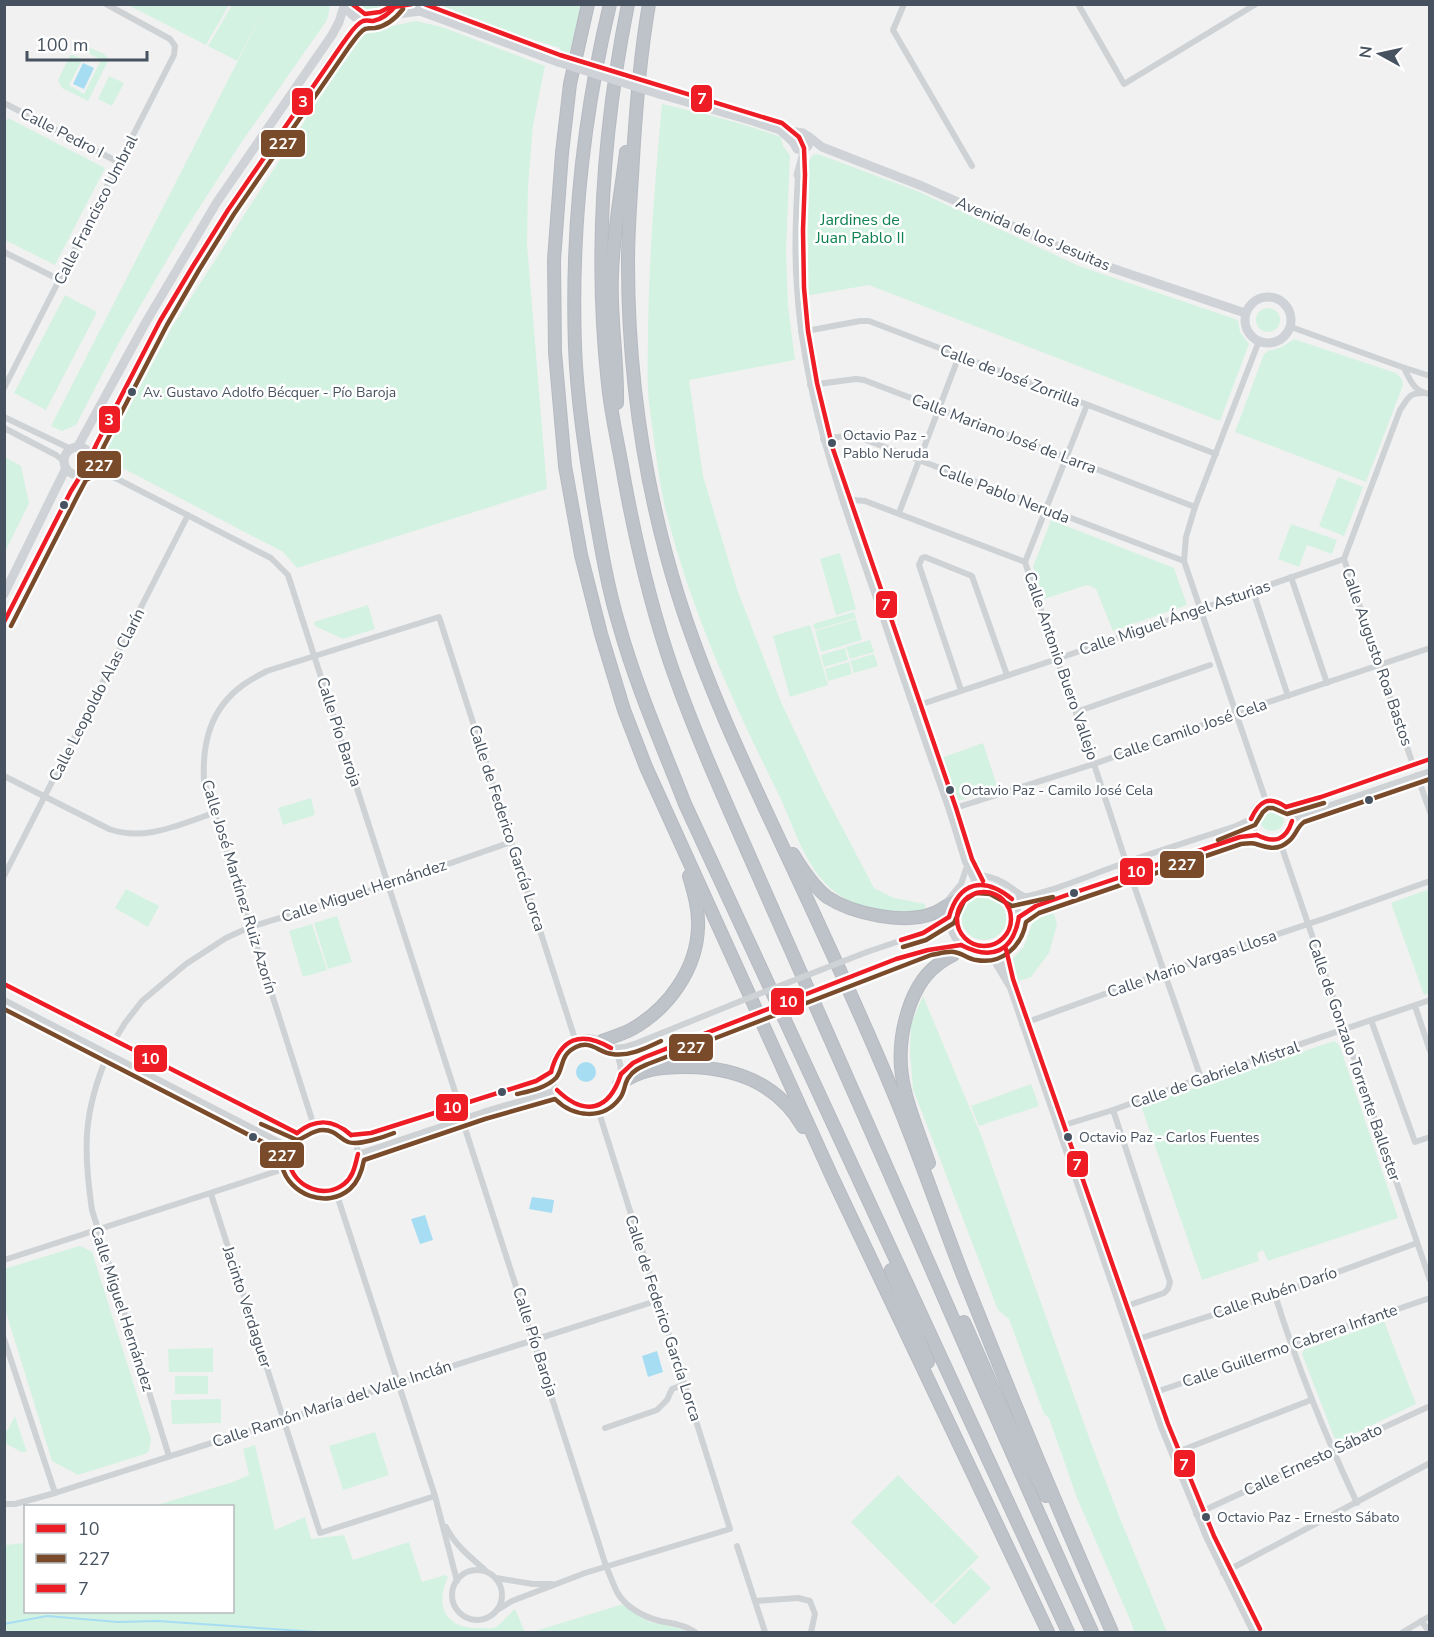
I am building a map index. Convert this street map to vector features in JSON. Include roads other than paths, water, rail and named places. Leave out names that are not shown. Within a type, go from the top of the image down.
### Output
[{"type":"highway","points":[[588,4],[570,84],[562,153],[554,260],[555,352],[565,466],[581,555],[601,634],[624,710],[646,767],[833,1179],[1048,1632]]},
{"type":"highway","points":[[610,4],[598,54],[585,129],[574,262],[575,348],[582,429],[601,548],[618,623],[636,682],[676,782],[1068,1632]]},
{"type":"highway","points":[[628,4],[615,75],[604,186],[603,306],[608,385],[616,435],[631,519],[651,600],[673,670],[711,769],[1092,1632]]},
{"type":"highway","points":[[649,4],[635,116],[628,259],[629,304],[632,352],[646,464],[679,598],[718,703],[752,782],[832,952],[892,1090],[964,1276],[1112,1632]]},
{"type":"highway","points":[[616,435],[617,386],[612,275],[626,152],[635,116]]},
{"type":"highway","points":[[607,1044],[649,1018],[666,1003],[684,977],[693,955],[698,927],[695,899],[688,875],[650,787],[646,767]]},
{"type":"highway","points":[[752,782],[789,849],[808,876],[827,896],[865,914],[909,918],[946,913],[954,901]]},
{"type":"highway","points":[[959,951],[933,968],[918,984],[902,1029],[899,1054],[900,1072],[905,1092],[964,1276]]},
{"type":"highway","points":[[620,1079],[665,1067],[703,1067],[744,1076],[762,1085],[782,1100],[796,1115],[833,1179]]},
{"type":"highway","points":[[845,1151],[969,1466]]},
{"type":"highway","points":[[916,1232],[940,1269],[1027,1458],[1076,1550]]},
{"type":"street","name":"Calle Francisco Umbral","points":[[4,388],[174,55],[175,46],[170,39],[106,4]]},
{"type":"street","points":[[390,15],[397,4]]},
{"type":"street","points":[[904,4],[893,30],[972,166]]},
{"type":"street","points":[[1078,4],[1124,84],[1256,4]]},
{"type":"street","points":[[344,5],[355,17],[363,21],[382,19],[417,8],[558,62],[780,130],[801,143],[795,230],[796,288],[810,385],[823,439],[843,503],[967,868],[976,884]]},
{"type":"street","points":[[4,594],[65,465],[65,457],[74,448],[217,202],[332,35],[344,5]]},
{"type":"street","points":[[4,623],[81,475],[89,470],[97,443],[160,321],[216,229],[343,43],[363,21]]},
{"type":"street","name":"Calle Pedro I","points":[[4,103],[120,163]]},
{"type":"street","name":"Avenida de los Jesuitas","points":[[801,143],[822,147],[922,186],[1088,260],[1245,313]]},
{"type":"street","points":[[4,252],[60,280]]},
{"type":"street","points":[[1260,297],[1275,297],[1282,300],[1291,312],[1291,327],[1281,339],[1267,343],[1259,341],[1249,333],[1245,313],[1249,306],[1260,297]]},
{"type":"street","name":"Calle de José Zorrilla","points":[[801,332],[869,321],[1216,453]]},
{"type":"street","points":[[1291,327],[1404,368],[1430,375]]},
{"type":"street","points":[[1259,341],[1195,507],[1186,537],[1184,561],[1266,801]]},
{"type":"street","points":[[899,513],[959,356]]},
{"type":"street","points":[[1404,368],[1411,383],[1426,394]]},
{"type":"street","name":"Calle Mariano José de Larra","points":[[810,385],[864,380],[1195,507]]},
{"type":"street","name":"Calle Augusto Roa Bastos","points":[[1413,765],[1344,559],[1400,410],[1414,393],[1426,394]]},
{"type":"street","name":"Calle Antonio Buero Vallejo","points":[[1087,405],[1026,562],[1126,862]]},
{"type":"street","points":[[4,417],[74,448],[85,449],[91,461]]},
{"type":"street","points":[[4,428],[56,454],[72,474],[81,475]]},
{"type":"street","name":"Calle Pablo Neruda","points":[[823,439],[853,435],[1184,561]]},
{"type":"street","name":"Calle Pío Baroja","points":[[91,461],[271,558],[288,575],[459,1104]]},
{"type":"street","points":[[843,503],[853,500],[865,501],[1026,562]]},
{"type":"street","name":"Calle Leopoldo Alas Clarín","points":[[4,876],[188,515]]},
{"type":"street","points":[[961,690],[919,565],[925,557],[972,576],[1007,675]]},
{"type":"street","name":"Calle Miguel Ángel Asturias","points":[[913,707],[1344,559]]},
{"type":"street","points":[[1292,577],[1327,683]]},
{"type":"street","points":[[1252,591],[1288,696]]},
{"type":"street","name":"Calle José Martínez Ruiz Azorín","points":[[313,1123],[204,781],[205,742],[215,716],[226,700],[242,686],[267,671],[439,617]]},
{"type":"street","name":"Calle de Federico García Lorca","points":[[439,617],[575,1039]]},
{"type":"street","name":"Calle Camilo José Cela","points":[[949,810],[1094,764],[1236,713],[1430,648]]},
{"type":"street","points":[[1076,712],[1210,665]]},
{"type":"street","points":[[1286,807],[1430,759]]},
{"type":"street","points":[[1292,821],[1301,815],[1430,771]]},
{"type":"street","points":[[1417,775],[1430,812]]},
{"type":"street","points":[[4,776],[109,829],[122,833],[138,835],[155,832],[214,813]]},
{"type":"street","points":[[1273,800],[1286,807],[1292,821],[1286,835],[1272,841],[1264,840],[1257,835],[1252,828],[1251,819],[1254,809],[1259,804],[1273,800]]},
{"type":"street","points":[[1012,899],[1054,889],[1251,819]]},
{"type":"street","points":[[1019,917],[1036,906],[1240,837],[1257,835]]},
{"type":"street","name":"Calle de Gonzalo Torrente Ballester","points":[[1279,839],[1430,1280]]},
{"type":"street","name":"Calle Miguel Hernández","points":[[114,1041],[142,1001],[186,964],[226,938],[250,927],[388,885],[511,842]]},
{"type":"street","points":[[967,868],[946,913],[923,933],[867,952],[624,1047],[607,1044],[590,1037],[575,1039],[566,1044],[553,1061],[551,1072],[553,1082],[556,1090],[564,1099],[574,1105],[597,1106],[614,1094],[620,1079],[633,1063],[645,1057],[929,948],[943,946],[973,958],[998,962]]},
{"type":"street","points":[[967,868],[967,888]]},
{"type":"street","points":[[967,868],[1012,886],[1018,894],[1026,897]]},
{"type":"street","points":[[1130,874],[1201,1078]]},
{"type":"street","name":"Calle Mario Vargas Llosa","points":[[1022,1024],[1430,881]]},
{"type":"street","points":[[954,901],[967,888],[976,884],[995,886],[1005,891],[1012,899],[1019,917],[1015,934],[1010,942],[999,951],[987,954],[959,951]]},
{"type":"street","points":[[998,962],[1016,940],[1028,915],[1046,906],[1048,902]]},
{"type":"street","points":[[946,913],[959,951]]},
{"type":"street","points":[[999,951],[998,962],[1022,1024],[1172,1454],[1222,1573],[1253,1632]]},
{"type":"street","points":[[987,954],[998,962]]},
{"type":"street","points":[[4,984],[297,1133]]},
{"type":"street","points":[[4,1000],[289,1147]]},
{"type":"street","name":"Calle de Gabriela Mistral","points":[[1058,1127],[1430,1000]]},
{"type":"street","points":[[1414,1006],[1430,1051]]},
{"type":"street","points":[[1371,1020],[1415,1142],[1430,1137]]},
{"type":"street","points":[[607,1044],[618,1057],[620,1079]]},
{"type":"street","name":"Calle Miguel Hernández","points":[[108,1054],[91,1101],[86,1137],[86,1173],[97,1230],[169,1456]]},
{"type":"street","points":[[351,1135],[371,1133],[529,1083],[551,1072]]},
{"type":"street","points":[[358,1154],[556,1090]]},
{"type":"street","name":"Calle de Federico García Lorca","points":[[597,1106],[730,1529],[606,1566]]},
{"type":"street","points":[[1113,1110],[1170,1282],[1164,1293],[1120,1308]]},
{"type":"street","name":"Calle Pío Baroja","points":[[462,1119],[606,1566],[618,1594],[630,1606],[652,1619],[688,1628],[695,1632]]},
{"type":"street","points":[[327,1121],[336,1124],[351,1135],[356,1144],[358,1154],[355,1171],[349,1180],[335,1189],[313,1190],[302,1185],[290,1167],[289,1147],[297,1133],[313,1123],[327,1121]]},
{"type":"street","points":[[4,1260],[290,1167]]},
{"type":"street","points":[[335,1189],[435,1496],[457,1581]]},
{"type":"street","name":"Jacinto Verdaguer","points":[[211,1194],[320,1533],[435,1496]]},
{"type":"street","name":"Calle Rubén Darío","points":[[1132,1341],[1275,1295],[1417,1243]]},
{"type":"street","points":[[1275,1295],[1311,1400],[1357,1503]]},
{"type":"street","name":"Calle Guillermo Cabrera Infante","points":[[1150,1394],[1430,1298]]},
{"type":"street","name":"Calle Ramón María del Valle Inclán","points":[[4,1504],[15,1504],[55,1493],[659,1300]]},
{"type":"street","points":[[4,1340],[55,1493]]},
{"type":"street","points":[[605,1428],[657,1410],[667,1400],[672,1389],[684,1384]]},
{"type":"street","points":[[1172,1454],[1311,1400]]},
{"type":"street","name":"Calle Ernesto Sábato","points":[[1196,1514],[1430,1406]]},
{"type":"street","points":[[1222,1573],[1430,1463]]},
{"type":"street","points":[[439,1514],[451,1538],[465,1553],[496,1578],[502,1594],[498,1610]]},
{"type":"street","points":[[736,1546],[765,1632]]},
{"type":"street","points":[[488,1572],[481,1570],[468,1572],[457,1581],[454,1588],[454,1603],[457,1610],[470,1619],[477,1620],[492,1615],[512,1601],[606,1566]]},
{"type":"street","points":[[496,1578],[533,1584],[556,1584]]},
{"type":"street","points":[[754,1601],[798,1598],[810,1601],[815,1614],[812,1632]]},
{"type":"street","points":[[1402,1632],[1430,1616]]},
{"type":"street","points":[[1421,1621],[1430,1632]]},
{"type":"water","points":[[83,63],[94,68],[84,89],[73,84]]},
{"type":"water","points":[[586,1062],[593,1065],[596,1072],[593,1079],[586,1082],[579,1079],[576,1072],[579,1065]]},
{"type":"water","points":[[532,1197],[554,1200],[552,1213],[529,1209]]},
{"type":"water","points":[[425,1215],[433,1240],[420,1244],[411,1219]]},
{"type":"water","points":[[657,1351],[663,1372],[648,1377],[642,1356]]},
{"type":"waterway","points":[[4,1624],[47,1616],[317,1632]]},
{"type":"place","name":"Av. Gustavo Adolfo Bécquer - Pío Baroja","points":[[132,392]]},
{"type":"place","name":"Octavio Paz - Pablo Neruda","points":[[832,443]]},
{"type":"place","name":"Octavio Paz - Camilo José Cela","points":[[950,790]]},
{"type":"place","name":"Octavio Paz - Carlos Fuentes","points":[[1068,1137]]},
{"type":"place","name":"Octavio Paz - Ernesto Sábato","points":[[1206,1517]]},
{"type":"park label","name":"Jardines de Juan Pablo II","points":[[860,229]]}]
